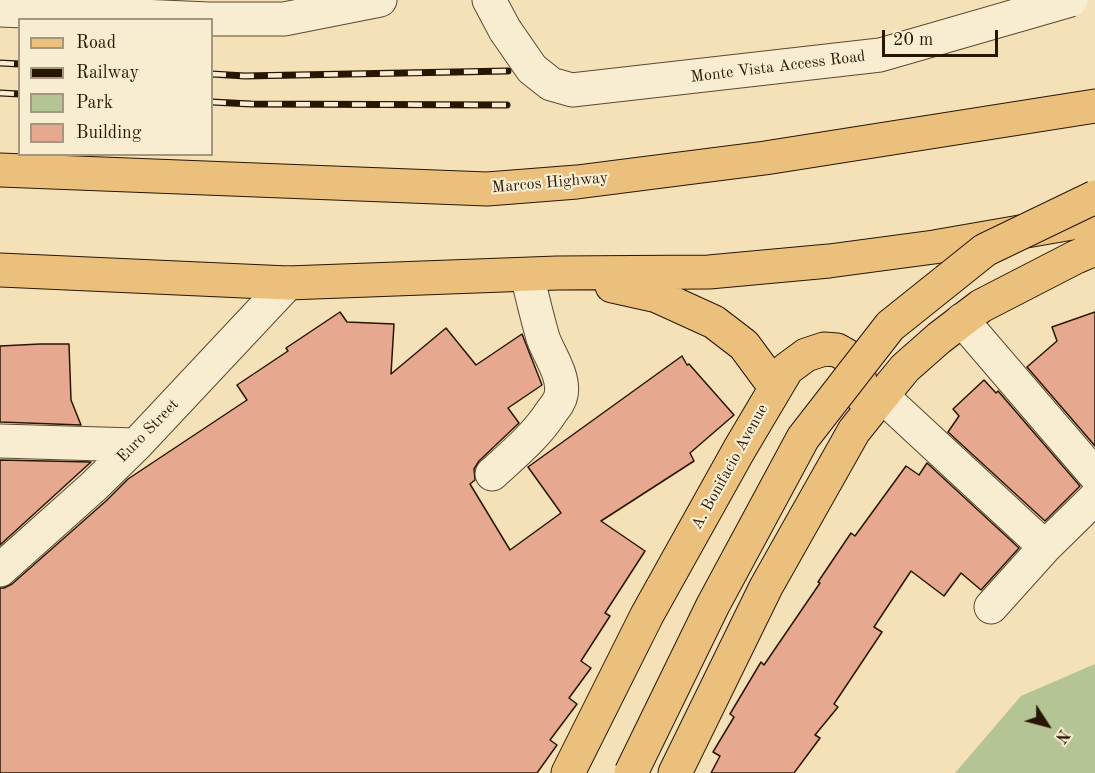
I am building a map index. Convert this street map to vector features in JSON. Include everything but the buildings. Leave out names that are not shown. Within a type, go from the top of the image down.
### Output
[{"type":"main road","name":"Marcos Highway","points":[[0,170],[487,189],[577,183],[765,158],[1095,106]]},
{"type":"main road","points":[[632,773],[713,605],[803,438],[890,326],[985,250],[1095,196]]},
{"type":"main road","points":[[0,270],[288,283],[542,274],[709,272],[830,261],[934,247],[1095,219]]},
{"type":"main road","points":[[675,773],[766,587],[854,431],[882,396],[905,368],[981,306],[1095,249]]},
{"type":"main road","name":"A. Bonifacio Avenue","points":[[542,274],[657,296],[714,322],[744,345],[775,387],[647,615],[568,773]]},
{"type":"main road","points":[[775,387],[787,369],[806,355],[824,349],[837,350],[850,357],[858,369],[861,389],[854,431]]},
{"type":"street","points":[[213,19],[284,19],[380,0]]},
{"type":"street","name":"Monte Vista Access Road","points":[[489,0],[505,30],[532,69],[552,84],[572,90],[880,55],[1071,0]]},
{"type":"street","points":[[0,10],[186,18]]},
{"type":"street","points":[[492,474],[530,441],[560,399],[562,392],[558,374],[543,338],[542,274]]},
{"type":"street","name":"Euro Street","points":[[0,570],[93,487],[136,445],[288,283]]},
{"type":"street","points":[[962,320],[1095,475]]},
{"type":"street","points":[[882,396],[1046,547]]},
{"type":"street","points":[[0,441],[136,445]]},
{"type":"street","points":[[991,607],[1095,498]]},
{"type":"green space","points":[[1095,664],[1095,773],[955,773],[1021,696]]},
{"type":"railway","points":[[0,63],[18,64]]},
{"type":"railway","points":[[213,74],[245,76],[508,71]]},
{"type":"railway","points":[[0,93],[18,94]]},
{"type":"railway","points":[[213,102],[507,105]]}]
